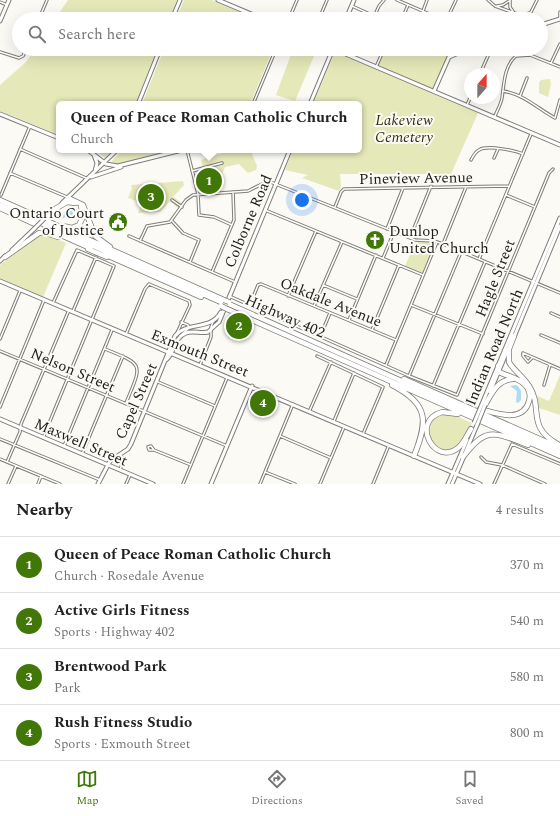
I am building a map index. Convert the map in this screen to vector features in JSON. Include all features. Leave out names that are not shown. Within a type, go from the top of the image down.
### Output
[{"type":"highway","points":[[68,198],[84,206],[94,233],[100,241],[143,264]]},
{"type":"highway","points":[[0,201],[143,264],[226,304],[448,398],[560,449]]},
{"type":"highway","name":"Highway 402","points":[[0,201],[226,304],[560,449]]},
{"type":"highway","points":[[38,217],[69,228],[77,226],[83,219],[83,210],[75,203],[67,202],[55,209]]},
{"type":"highway","name":"Highway 402","points":[[0,210],[50,230],[150,275],[226,304],[328,353],[560,457]]},
{"type":"highway","points":[[4,257],[36,235],[44,233],[150,275]]},
{"type":"highway","points":[[514,336],[509,349],[509,362],[526,381],[533,395],[539,427],[560,449]]},
{"type":"highway","points":[[328,353],[399,388],[416,403],[420,409],[424,426],[414,456]]},
{"type":"highway","points":[[448,398],[491,412],[514,415],[525,410],[530,399],[528,388],[519,380],[498,370]]},
{"type":"highway","points":[[498,370],[526,381]]},
{"type":"highway","points":[[484,404],[500,383],[510,379],[519,380]]},
{"type":"highway","points":[[471,429],[460,447],[448,452],[440,451],[434,448],[429,441],[427,433],[428,424],[434,416],[440,413],[450,412],[560,457]]},
{"type":"highway","points":[[463,457],[475,441],[486,435],[501,436],[526,444]]},
{"type":"main road","points":[[0,21],[9,0]]},
{"type":"main road","points":[[175,12],[180,0]]},
{"type":"main road","points":[[218,0],[246,12]]},
{"type":"main road","points":[[349,12],[354,0]]},
{"type":"main road","points":[[548,23],[560,19]]},
{"type":"main road","points":[[139,101],[157,56]]},
{"type":"main road","points":[[311,101],[330,56]]},
{"type":"main road","points":[[351,56],[560,145]]},
{"type":"main road","points":[[434,91],[449,57],[451,56]]},
{"type":"main road","points":[[0,114],[56,137]]},
{"type":"main road","points":[[91,153],[97,159],[97,165],[94,172]]},
{"type":"main road","points":[[92,153],[104,162],[114,166],[124,165]]},
{"type":"main road","points":[[0,261],[114,153]]},
{"type":"main road","points":[[87,179],[124,165],[170,153]]},
{"type":"main road","name":"Colborne Road","points":[[211,330],[215,327],[226,304],[289,153]]},
{"type":"main road","name":"Indian Road North","points":[[498,370],[514,336],[560,218]]},
{"type":"main road","name":"Indian Road North","points":[[448,484],[463,457],[475,424],[560,226]]},
{"type":"main road","name":"Exmouth Street","points":[[0,281],[252,386],[309,412],[480,484]]},
{"type":"main road","name":"Colborne Road","points":[[214,320],[219,316],[226,304]]},
{"type":"main road","points":[[176,338],[183,329],[203,325],[214,320]]},
{"type":"main road","points":[[176,338],[189,332],[204,333],[211,330]]},
{"type":"main road","name":"Capel Street","points":[[107,465],[128,449],[176,338]]},
{"type":"main road","points":[[211,484],[252,386]]},
{"type":"main road","name":"Maxwell Street","points":[[0,420],[153,484]]},
{"type":"main road","name":"Indian Road North","points":[[452,484],[471,429],[475,424]]},
{"type":"main road","points":[[99,482],[107,465]]},
{"type":"street","points":[[42,12],[47,0]]},
{"type":"street","points":[[292,12],[298,0]]},
{"type":"street","points":[[322,12],[327,0]]},
{"type":"street","points":[[376,12],[384,0]]},
{"type":"street","points":[[397,0],[423,11],[428,0]]},
{"type":"street","points":[[450,12],[456,0]]},
{"type":"street","points":[[488,0],[495,6],[510,12]]},
{"type":"street","points":[[495,6],[503,5],[510,0],[511,9],[514,12]]},
{"type":"street","points":[[531,12],[537,0]]},
{"type":"street","points":[[0,2],[6,5]]},
{"type":"street","points":[[405,12],[408,5]]},
{"type":"street","points":[[351,6],[365,12]]},
{"type":"street","points":[[560,12],[560,19]]},
{"type":"street","points":[[551,63],[560,44]]},
{"type":"street","points":[[0,52],[12,56]]},
{"type":"street","points":[[13,56],[19,58],[23,56]]},
{"type":"street","points":[[254,101],[273,56]]},
{"type":"street","points":[[376,67],[381,56]]},
{"type":"street","points":[[483,68],[488,56]]},
{"type":"street","points":[[495,117],[502,101],[504,80],[512,60],[516,56]]},
{"type":"street","points":[[533,56],[560,67]]},
{"type":"street","points":[[520,96],[527,78]]},
{"type":"street","points":[[503,92],[520,96],[555,118],[560,100]]},
{"type":"street","points":[[0,201],[30,126]]},
{"type":"street","points":[[479,259],[532,133]]},
{"type":"street","points":[[20,149],[87,179]]},
{"type":"street","points":[[471,160],[475,152],[481,149],[498,149],[523,154]]},
{"type":"street","points":[[494,158],[498,149]]},
{"type":"street","points":[[188,153],[198,194],[200,216],[214,218],[232,225]]},
{"type":"street","points":[[192,171],[222,163]]},
{"type":"street","name":"Hagle Street","points":[[433,386],[457,395],[535,207],[553,169]]},
{"type":"street","points":[[10,173],[68,198]]},
{"type":"street","points":[[140,240],[148,226],[165,224],[172,221],[186,200],[198,194],[248,191],[266,181],[276,183],[410,238],[419,241],[437,242],[443,244],[560,293]]},
{"type":"street","points":[[410,238],[431,186]]},
{"type":"street","name":"Pineview Avenue","points":[[334,207],[343,190],[431,186],[445,188],[509,186]]},
{"type":"street","points":[[387,229],[403,187]]},
{"type":"street","points":[[443,244],[466,187]]},
{"type":"street","points":[[212,272],[232,225],[234,215],[233,192]]},
{"type":"street","points":[[506,195],[535,207]]},
{"type":"street","points":[[172,200],[182,207]]},
{"type":"street","points":[[265,210],[423,275]]},
{"type":"street","points":[[172,221],[183,233],[199,240],[190,262]]},
{"type":"street","points":[[288,296],[316,231]]},
{"type":"street","points":[[383,258],[394,232]]},
{"type":"street","points":[[129,236],[235,282]]},
{"type":"street","points":[[314,306],[342,242]]},
{"type":"street","points":[[386,365],[437,242]]},
{"type":"street","points":[[43,438],[114,266],[77,250],[53,303]]},
{"type":"street","points":[[409,376],[461,252]]},
{"type":"street","points":[[349,320],[376,255]]},
{"type":"street","points":[[73,312],[96,258]]},
{"type":"street","points":[[229,296],[433,386],[485,262]]},
{"type":"street","points":[[372,330],[399,265]]},
{"type":"street","name":"Capel Street","points":[[126,334],[148,284],[190,302],[176,338]]},
{"type":"street","name":"Oakdale Avenue","points":[[250,305],[258,286],[262,285],[396,340]]},
{"type":"street","points":[[323,285],[358,299]]},
{"type":"street","points":[[0,339],[20,290]]},
{"type":"street","points":[[0,407],[44,300]]},
{"type":"street","points":[[411,305],[483,334]]},
{"type":"street","points":[[7,462],[69,310]]},
{"type":"street","points":[[320,336],[330,313]]},
{"type":"street","points":[[551,313],[560,316]]},
{"type":"street","name":"Colborne Road","points":[[200,365],[211,337],[211,325],[214,320]]},
{"type":"street","points":[[181,322],[189,327]]},
{"type":"street","points":[[211,337],[215,327]]},
{"type":"street","points":[[64,446],[113,329]]},
{"type":"street","points":[[541,335],[560,343]]},
{"type":"street","points":[[104,348],[133,361],[138,369],[138,374],[126,404]]},
{"type":"street","name":"Nelson Street","points":[[0,350],[227,446]]},
{"type":"street","points":[[532,357],[528,362],[523,353],[525,352],[532,357],[560,369]]},
{"type":"street","points":[[82,454],[123,356]]},
{"type":"street","points":[[316,356],[383,387],[363,434]]},
{"type":"street","points":[[309,412],[331,362]]},
{"type":"street","points":[[544,385],[550,365]]},
{"type":"street","points":[[334,422],[354,373]]},
{"type":"street","points":[[183,484],[227,376]]},
{"type":"street","points":[[158,382],[215,406]]},
{"type":"street","points":[[260,484],[293,404]]},
{"type":"street","points":[[320,484],[344,427]]},
{"type":"street","points":[[280,436],[331,458]]},
{"type":"street","points":[[0,439],[99,482]]},
{"type":"street","points":[[494,484],[512,444],[560,464]]},
{"type":"street","points":[[373,484],[389,446]]},
{"type":"street","points":[[154,450],[191,465]]},
{"type":"street","points":[[481,457],[486,462],[502,466],[545,484]]},
{"type":"street","points":[[120,470],[124,458]]},
{"type":"street","points":[[0,459],[60,484]]},
{"type":"street","points":[[8,484],[16,466]]},
{"type":"street","points":[[265,472],[295,484]]},
{"type":"street","points":[[126,484],[130,475]]},
{"type":"street","points":[[38,484],[41,476]]},
{"type":"green space","points":[[68,0],[177,0],[172,12],[60,12]]},
{"type":"green space","points":[[184,0],[212,0],[242,12],[179,12]]},
{"type":"green space","points":[[30,56],[154,56],[136,101],[56,101],[56,134],[0,111],[0,85],[26,62]]},
{"type":"green space","points":[[161,56],[270,56],[251,101],[143,101]]},
{"type":"green space","points":[[290,56],[314,56],[295,101],[276,95]]},
{"type":"green space","name":"Lakeview Cemetery","points":[[333,56],[344,56],[376,69],[381,56],[449,56],[431,93],[478,113],[451,174],[340,174],[341,186],[339,191],[302,178],[308,175],[285,170],[292,153],[362,153],[362,101],[314,101]]},
{"type":"green space","points":[[550,79],[551,84],[548,97],[539,93],[539,83],[541,80]]},
{"type":"green space","points":[[99,153],[110,153],[105,158]]},
{"type":"green space","points":[[119,153],[169,153],[122,165],[111,162]]},
{"type":"green space","points":[[223,153],[252,153],[257,166],[256,170],[248,173],[239,164],[225,167],[222,174],[215,167],[204,171],[201,160]]},
{"type":"green space","points":[[183,181],[184,185],[173,197],[182,203],[179,209],[170,201],[160,212],[138,213],[142,203],[128,198],[132,188],[131,185]]},
{"type":"green space","points":[[38,235],[47,235],[66,243],[43,297],[0,278],[0,265]]},
{"type":"green space","points":[[416,241],[436,242],[423,274],[405,266]]},
{"type":"green space","points":[[560,375],[560,415],[539,408],[537,396],[549,401]]},
{"type":"green space","points":[[442,414],[452,414],[472,423],[466,436],[450,451],[438,450],[431,440],[430,433],[434,418]]},
{"type":"water","points":[[70,207],[76,208],[78,212],[75,216],[70,215],[62,219],[65,211]]},
{"type":"water","points":[[510,386],[518,386],[521,391],[521,400],[518,403],[516,402],[517,391]]},
{"type":"place","name":"Queen of Peace Roman Catholic Church","points":[[209,181]]},
{"type":"place","name":"Brentwood Park","points":[[151,197]]},
{"type":"place","name":"Ontario Court of Justice","points":[[118,222]]},
{"type":"place","name":"Dunlop United Church","points":[[375,240]]},
{"type":"place","name":"Active Girls Fitness","points":[[239,326]]},
{"type":"place","name":"Rush Fitness Studio","points":[[263,403]]}]
